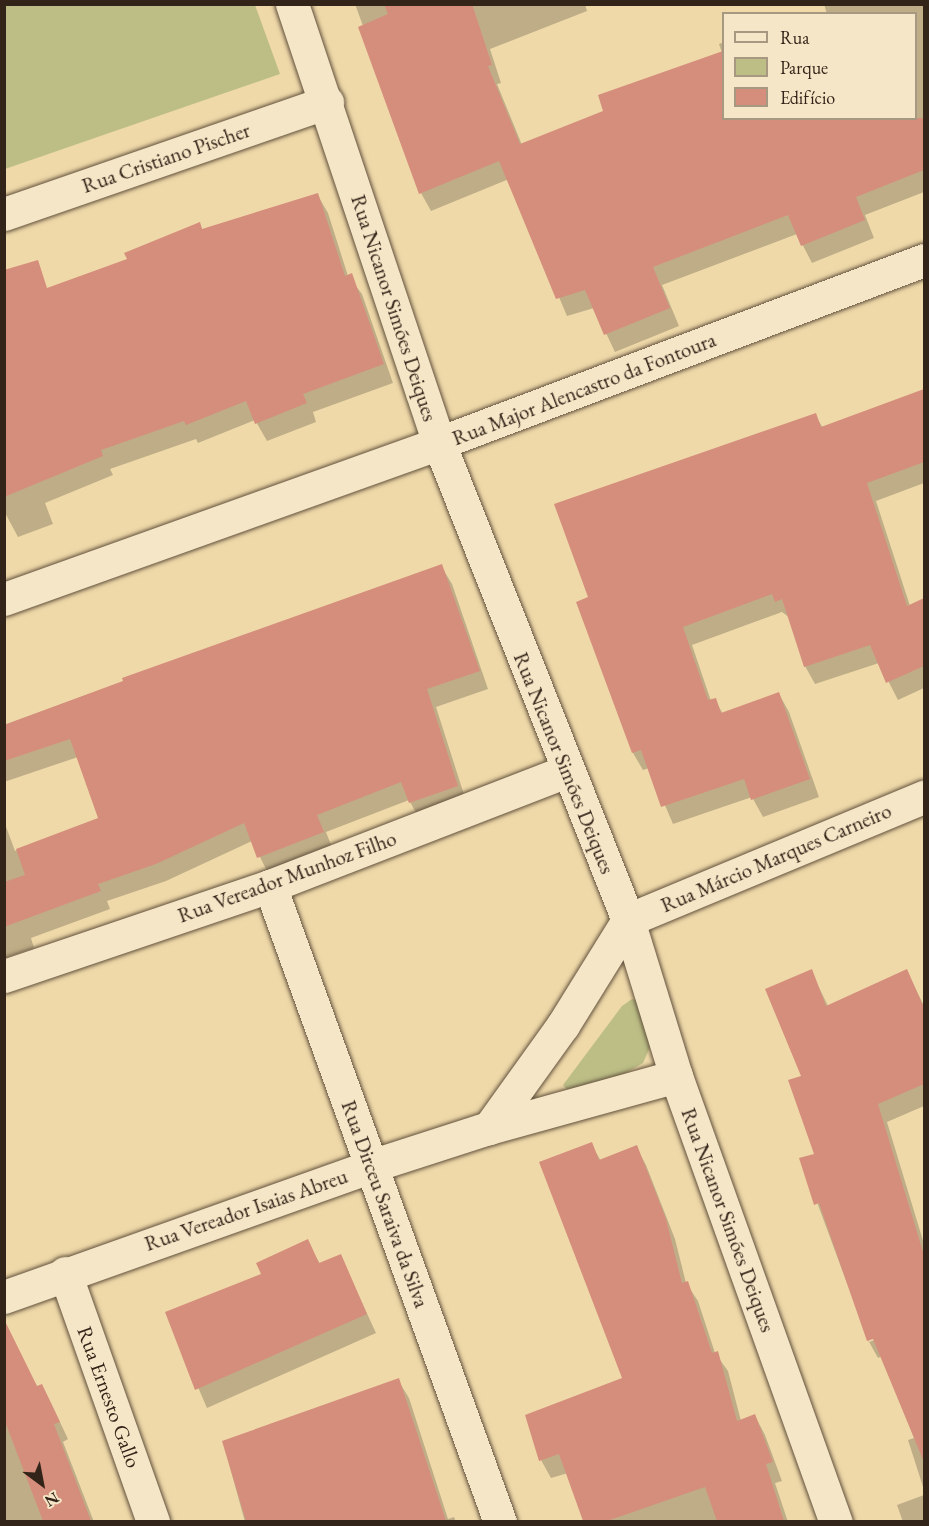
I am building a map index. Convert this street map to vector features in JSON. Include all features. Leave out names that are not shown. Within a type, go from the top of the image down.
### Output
[{"type":"street","name":"Rua Nicanor Simões Deiques","points":[[292,4],[327,102],[439,443],[566,771],[628,920],[676,1076],[837,1521]]},
{"type":"street","name":"Rua Cristiano Pischer","points":[[4,214],[327,102]]},
{"type":"street","name":"Rua Major Alencastro da Fontoura","points":[[4,599],[439,443],[924,260]]},
{"type":"street","name":"Rua Vereador Munhoz Filho","points":[[4,976],[270,886],[566,771]]},
{"type":"street","name":"Rua Márcio Marques Carneiro","points":[[628,920],[924,796]]},
{"type":"street","name":"Rua Dirceu Saraiva da Silva","points":[[270,886],[500,1521]]},
{"type":"street","points":[[489,1128],[563,1025],[628,920]]},
{"type":"street","name":"Rua Vereador Isaias Abreu","points":[[4,1297],[371,1166],[489,1128],[676,1076]]},
{"type":"street","name":"Rua Ernesto Gallo","points":[[65,1274],[153,1521]]},
{"type":"green space","points":[[4,5],[255,5],[280,74],[5,169]]},
{"type":"green space","points":[[632,999],[640,1001],[651,1045],[643,1063],[617,1078],[571,1094],[563,1085],[622,1006]]},
{"type":"building","points":[[384,4],[472,4],[492,65],[488,66],[520,144],[603,111],[598,95],[722,51],[722,120],[917,120],[917,118],[924,118],[924,170],[856,197],[865,220],[801,246],[788,215],[653,267],[670,308],[604,335],[585,290],[556,299],[499,161],[419,194],[358,27],[388,14]]},
{"type":"building","points":[[318,193],[345,276],[352,273],[384,364],[303,394],[307,403],[255,424],[246,401],[186,425],[184,421],[101,450],[103,456],[4,497],[4,270],[38,260],[47,288],[127,259],[124,253],[200,222],[202,229]]},
{"type":"building","points":[[924,389],[924,462],[867,483],[907,606],[924,598],[924,666],[886,683],[870,645],[804,667],[782,599],[775,602],[772,594],[683,627],[708,700],[716,698],[721,713],[779,692],[810,779],[751,800],[744,779],[661,807],[641,750],[632,753],[576,602],[588,597],[554,504],[816,413],[821,427]]},
{"type":"building","points":[[442,564],[480,671],[427,689],[458,786],[409,803],[401,782],[317,815],[324,832],[257,858],[244,823],[156,864],[98,884],[101,891],[4,927],[4,882],[25,875],[16,849],[98,818],[70,739],[4,761],[4,725],[123,681],[122,678]]},
{"type":"building","points":[[812,969],[826,1006],[907,969],[924,1008],[924,1084],[878,1104],[924,1255],[924,1462],[873,1339],[867,1341],[819,1203],[814,1205],[799,1158],[814,1154],[788,1080],[801,1076],[765,989]]},
{"type":"building","points":[[592,1142],[599,1160],[637,1145],[666,1219],[682,1283],[688,1281],[712,1353],[718,1351],[737,1421],[755,1414],[773,1462],[766,1464],[784,1521],[717,1521],[705,1487],[607,1521],[583,1521],[559,1454],[539,1461],[525,1415],[622,1378],[539,1162]]},
{"type":"building","points":[[308,1239],[319,1263],[341,1254],[367,1314],[195,1390],[165,1312],[261,1274],[256,1263]]},
{"type":"building","points":[[4,1319],[37,1386],[42,1384],[60,1422],[54,1424],[91,1521],[43,1521],[4,1419]]},
{"type":"building","points":[[399,1378],[446,1521],[246,1521],[222,1441]]}]
